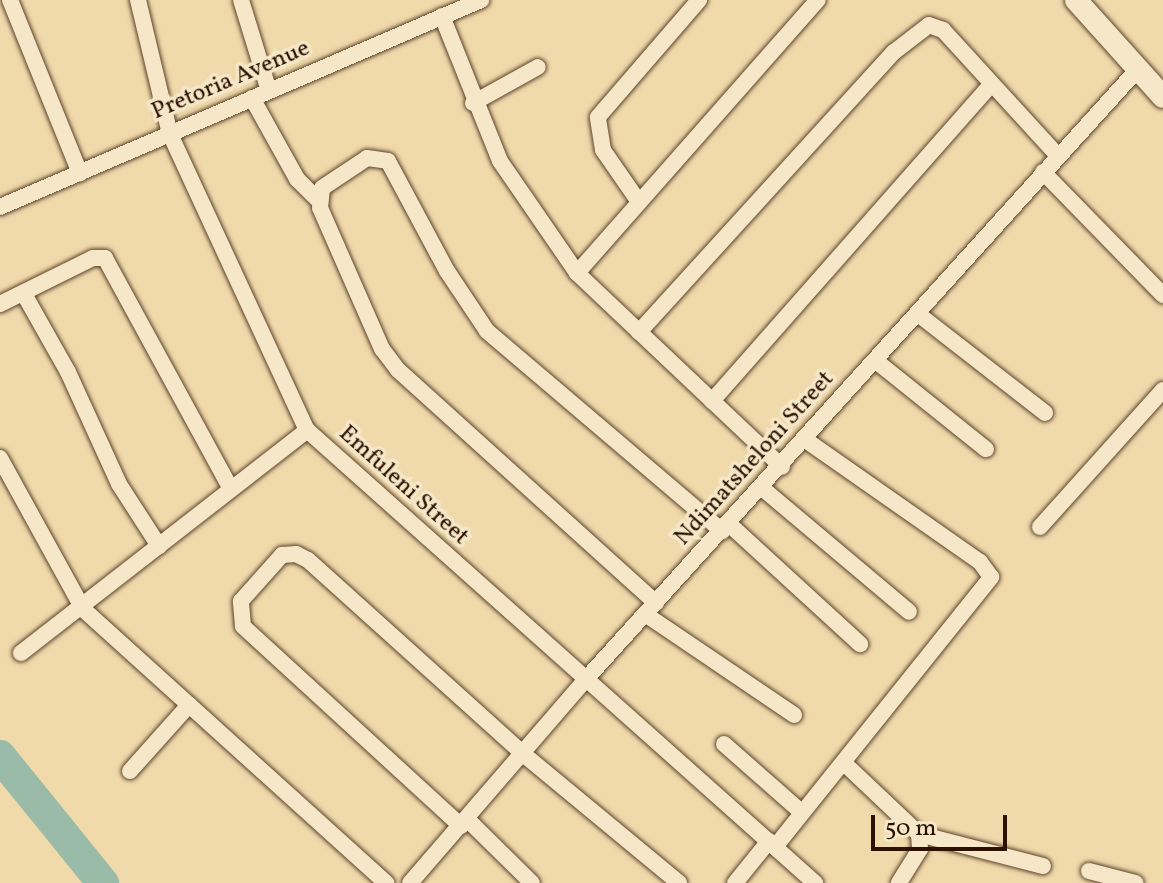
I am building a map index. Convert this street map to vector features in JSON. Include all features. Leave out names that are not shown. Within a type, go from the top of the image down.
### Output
[{"type":"street","points":[[10,0],[80,173]]},
{"type":"street","name":"Emfuleni Street","points":[[138,0],[170,134],[307,430],[815,883]]},
{"type":"street","points":[[241,0],[269,91]]},
{"type":"street","name":"Pretoria Avenue","points":[[0,207],[481,0]]},
{"type":"street","points":[[639,202],[603,150],[598,117],[699,0]]},
{"type":"street","points":[[577,273],[818,0]]},
{"type":"street","points":[[1076,0],[1163,97]]},
{"type":"street","points":[[442,16],[473,103],[516,189],[577,273],[782,467]]},
{"type":"street","points":[[639,332],[911,36],[929,25],[943,30],[1058,156]]},
{"type":"street","points":[[473,103],[538,67]]},
{"type":"street","name":"Ndimatsheloni Street","points":[[410,883],[586,679],[782,467],[1138,69]]},
{"type":"street","points":[[712,401],[991,85]]},
{"type":"street","points":[[252,98],[297,179],[318,200],[366,316],[398,370],[650,609],[794,715]]},
{"type":"street","points":[[318,200],[322,188],[367,158],[388,161],[447,271],[487,331],[726,528],[860,644]]},
{"type":"street","points":[[1043,172],[1163,295]]},
{"type":"street","points":[[0,304],[76,265],[105,258],[231,489]]},
{"type":"street","points":[[24,294],[68,372],[119,484],[159,546]]},
{"type":"street","points":[[918,314],[1045,413]]},
{"type":"street","points":[[876,361],[986,449]]},
{"type":"street","points":[[1040,527],[1163,390]]},
{"type":"street","points":[[21,653],[83,609],[307,430]]},
{"type":"street","points":[[735,883],[845,764],[991,577],[980,562],[806,440]]},
{"type":"street","points":[[0,458],[83,609],[386,883]]},
{"type":"street","points":[[762,488],[909,612]]},
{"type":"street","points":[[532,883],[253,638],[239,615],[248,590],[282,555],[300,556],[522,753],[679,883]]},
{"type":"street","points":[[130,771],[189,705]]},
{"type":"street","points":[[724,744],[801,812]]},
{"type":"street","points":[[845,764],[919,834],[1043,866]]},
{"type":"street","points":[[899,883],[920,849],[919,834]]},
{"type":"street","points":[[1089,871],[1135,883]]},
{"type":"waterway","points":[[0,756],[103,883]]}]
